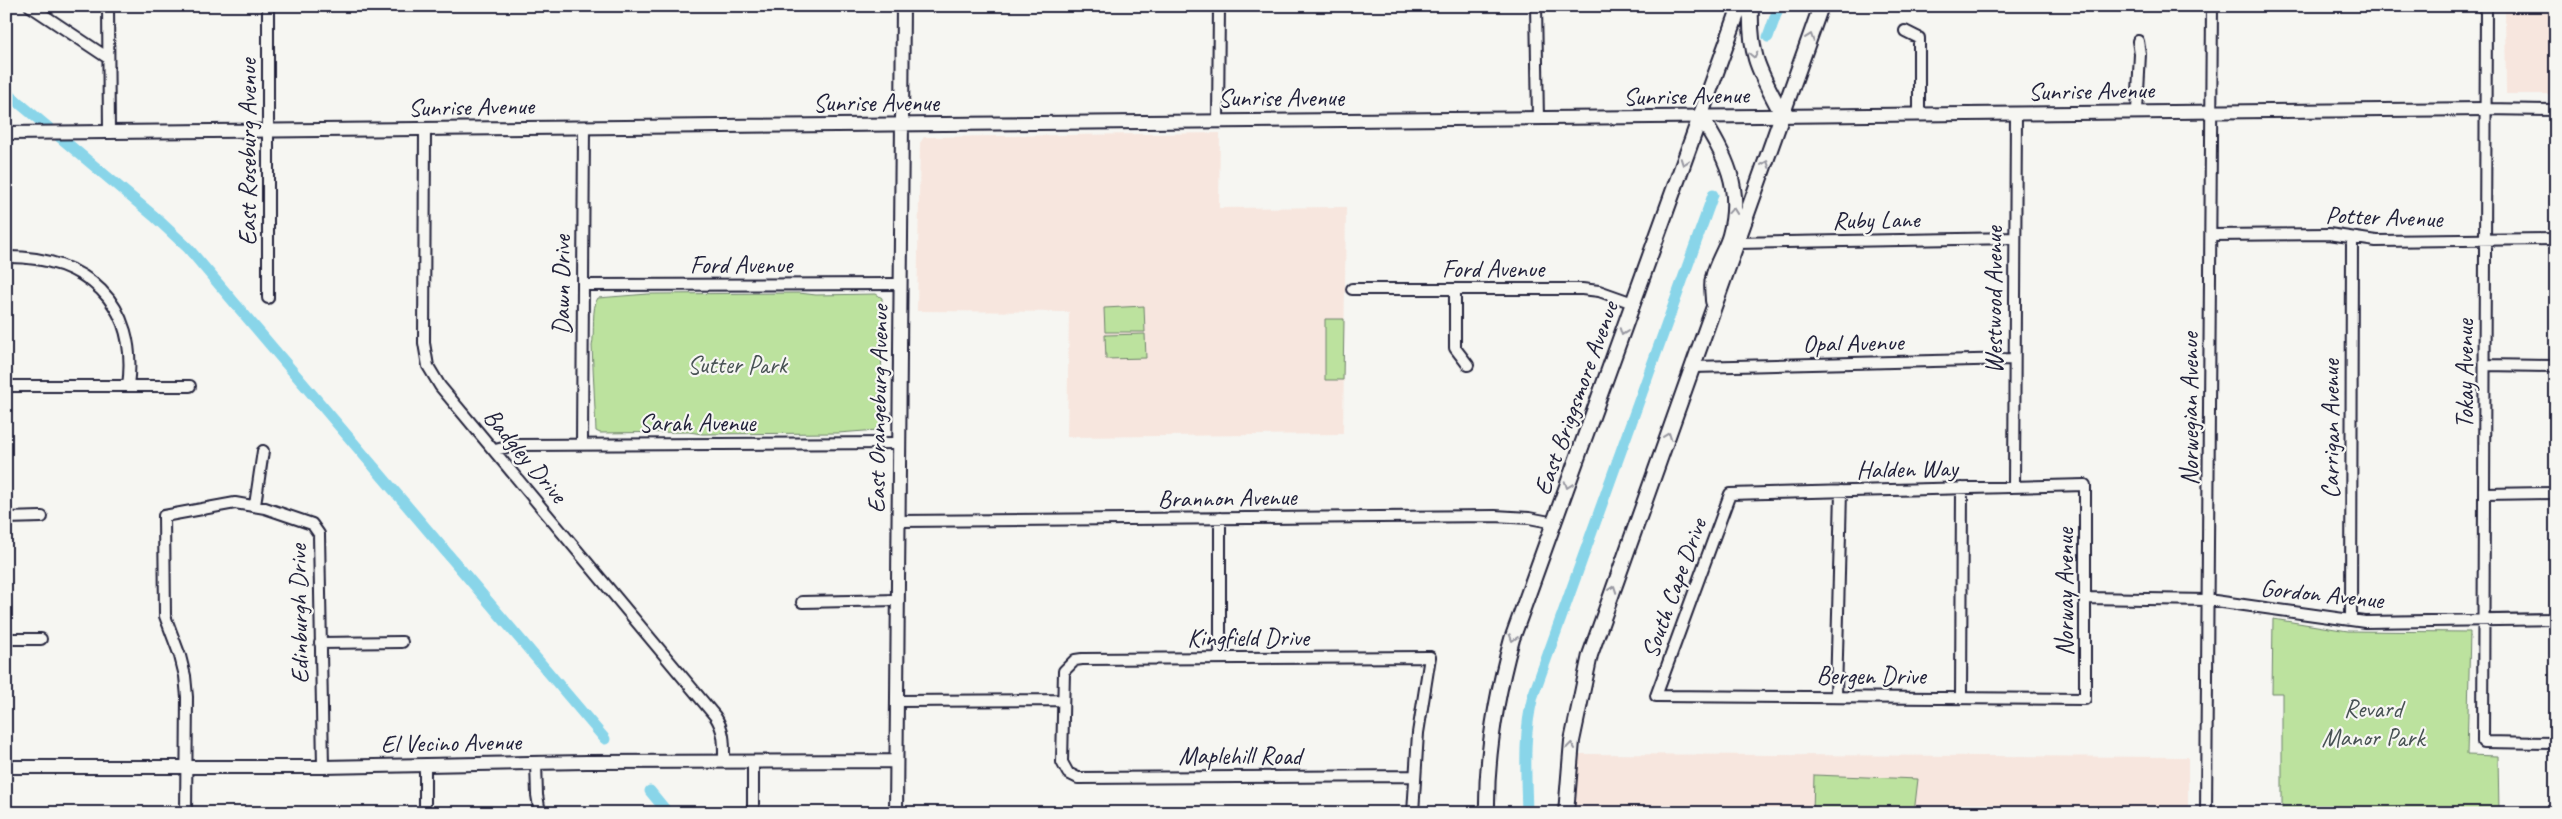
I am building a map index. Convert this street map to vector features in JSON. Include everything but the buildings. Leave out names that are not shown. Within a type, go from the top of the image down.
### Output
[{"type":"main road","name":"East Briggsmore Avenue","points":[[1487,813],[1489,750],[1502,676],[1512,640],[1740,6]]},
{"type":"main road","points":[[1751,6],[1753,55],[1761,78],[1783,116]]},
{"type":"main road","points":[[1566,813],[1572,741],[1590,654],[1821,6]]},
{"type":"main road","points":[[1700,117],[1726,158],[1731,177],[1734,207],[1730,235],[1713,279],[1714,309]]},
{"type":"street","points":[[30,6],[108,58]]},
{"type":"street","points":[[108,6],[109,132]]},
{"type":"street","name":"East Roseburg Avenue","points":[[268,6],[268,298]]},
{"type":"street","name":"East Orangeburg Avenue","points":[[896,813],[902,6]]},
{"type":"street","points":[[1218,120],[1219,6]]},
{"type":"street","points":[[1536,6],[1538,119]]},
{"type":"street","name":"Norwegian Avenue","points":[[2206,813],[2212,6]]},
{"type":"street","name":"Tokay Avenue","points":[[2486,6],[2483,742],[2556,743]]},
{"type":"street","points":[[1904,31],[1919,38],[1919,114]]},
{"type":"street","points":[[2137,111],[2140,54],[2138,41]]},
{"type":"street","name":"Sunrise Avenue","points":[[6,133],[1218,120],[1538,119],[2137,111],[2556,110]]},
{"type":"street","name":"Westwood Avenue","points":[[2014,487],[2016,113]]},
{"type":"street","name":"Dawn Drive","points":[[582,444],[584,127]]},
{"type":"street","name":"Badgley Drive","points":[[426,129],[424,355],[430,372],[715,716],[724,736],[724,761]]},
{"type":"street","name":"Potter Avenue","points":[[2211,235],[2329,234],[2376,241],[2556,239]]},
{"type":"street","name":"Ruby Lane","points":[[1738,243],[2015,238]]},
{"type":"street","name":"Carrigan Avenue","points":[[2351,620],[2352,238]]},
{"type":"street","points":[[6,257],[44,259],[60,263],[75,270],[102,291],[114,306],[127,338],[130,358],[128,386]]},
{"type":"street","name":"Ford Avenue","points":[[582,285],[901,284]]},
{"type":"street","name":"Ford Avenue","points":[[1352,289],[1590,289],[1633,303]]},
{"type":"street","points":[[1455,289],[1455,348],[1468,365]]},
{"type":"street","name":"Opal Avenue","points":[[1693,367],[2014,360]]},
{"type":"street","points":[[2485,365],[2556,366]]},
{"type":"street","points":[[6,386],[190,386]]},
{"type":"street","name":"Sarah Avenue","points":[[495,450],[515,445],[899,443]]},
{"type":"street","points":[[255,505],[263,451]]},
{"type":"street","name":"Halden Way","points":[[1730,494],[2085,485]]},
{"type":"street","name":"Norway Avenue","points":[[2085,485],[2085,699]]},
{"type":"street","points":[[1961,698],[1962,488]]},
{"type":"street","points":[[1836,696],[1841,491]]},
{"type":"street","points":[[2484,494],[2556,493]]},
{"type":"street","name":"South Cape Drive","points":[[1656,696],[1730,494]]},
{"type":"street","name":"Edinburgh Drive","points":[[187,765],[185,676],[165,616],[164,516],[225,504],[255,505],[312,524],[317,529],[323,767]]},
{"type":"street","name":"Brannon Avenue","points":[[898,522],[1495,516],[1529,518],[1555,523]]},
{"type":"street","points":[[6,518],[42,517]]},
{"type":"street","points":[[1220,518],[1220,658]]},
{"type":"street","name":"Gordon Avenue","points":[[2085,598],[2208,600],[2365,622],[2556,620]]},
{"type":"street","points":[[802,602],[898,600]]},
{"type":"street","points":[[6,639],[41,639]]},
{"type":"street","points":[[320,643],[402,642]]},
{"type":"street","name":"Kingfield Drive","points":[[1062,700],[1062,677],[1068,665],[1082,659],[1430,657],[1418,733],[1414,776]]},
{"type":"street","name":"Bergen Drive","points":[[1656,696],[2085,699]]},
{"type":"street","points":[[897,701],[1062,700]]},
{"type":"street","name":"Maplehill Road","points":[[1062,700],[1062,762],[1068,773],[1078,778],[1414,776]]},
{"type":"street","name":"El Vecino Avenue","points":[[6,767],[187,765],[323,767],[724,761],[896,761]]},
{"type":"street","points":[[753,761],[753,813]]},
{"type":"street","points":[[536,763],[537,795],[540,813]]},
{"type":"street","points":[[186,813],[187,765]]},
{"type":"street","points":[[425,813],[426,766]]},
{"type":"street","points":[[1413,813],[1414,776]]},
{"type":"shaded area","points":[[2505,6],[2556,6],[2556,94],[2506,94]]},
{"type":"shaded area","points":[[1220,133],[1219,208],[1346,207],[1343,434],[1067,437],[1069,312],[917,311],[920,143],[924,137]]},
{"type":"shaded area","points":[[1579,754],[2188,757],[2188,813],[1574,813]]},
{"type":"green space","name":"Sutter Park","points":[[799,293],[816,295],[876,294],[882,298],[881,426],[878,430],[838,433],[702,434],[689,432],[600,433],[596,431],[592,346],[594,314],[598,298],[648,294]]},
{"type":"green space","points":[[1144,306],[1145,332],[1105,332],[1104,308]]},
{"type":"green space","points":[[1325,319],[1344,319],[1343,380],[1325,380]]},
{"type":"green space","points":[[1145,334],[1146,358],[1106,359],[1105,335]]},
{"type":"green space","name":"Revard Manor Park","points":[[2273,619],[2348,631],[2470,632],[2467,755],[2498,756],[2499,813],[2282,813],[2282,693],[2272,693]]},
{"type":"green space","points":[[1814,775],[1918,779],[1914,813],[1813,813]]},
{"type":"waterway","points":[[1768,37],[1779,6]]},
{"type":"waterway","points":[[6,92],[155,217],[188,248],[605,739]]},
{"type":"waterway","points":[[1527,813],[1526,739],[1533,696],[1713,195]]},
{"type":"waterway","points":[[650,791],[668,813]]}]
